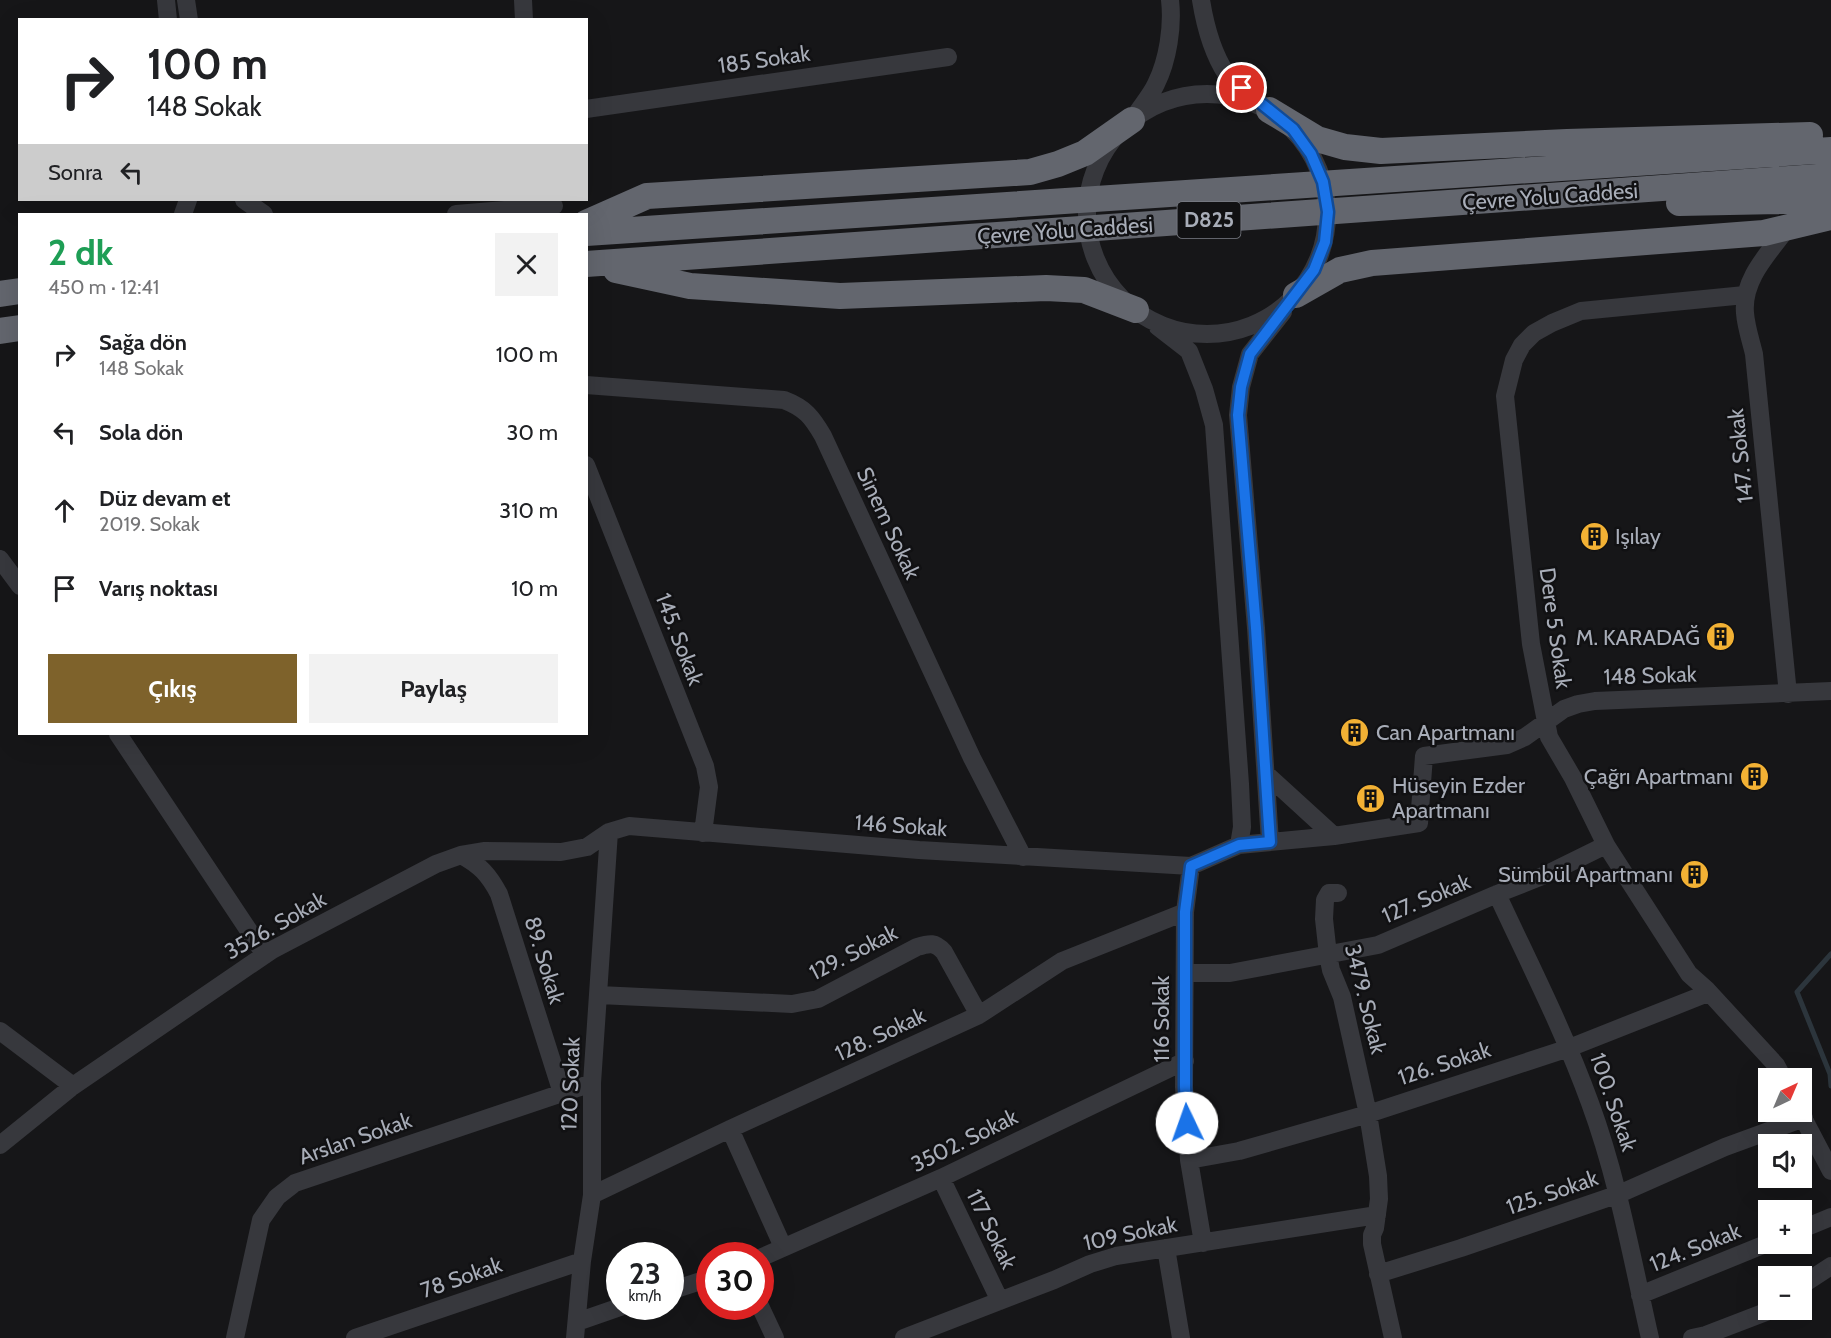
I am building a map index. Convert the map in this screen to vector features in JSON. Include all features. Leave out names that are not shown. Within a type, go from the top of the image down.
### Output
[{"type":"highway","points":[[1269,110],[1317,139],[1345,147],[1381,151],[1821,133]]},
{"type":"highway","points":[[588,222],[647,196],[1030,172],[1085,153],[1132,120]]},
{"type":"highway","points":[[1522,171],[1821,133]]},
{"type":"highway","name":"Çevre Yolu Caddesi","points":[[588,233],[1831,150]]},
{"type":"highway","name":"Çevre Yolu Caddesi","points":[[588,264],[1831,176]]},
{"type":"highway","points":[[1340,211],[1831,200]]},
{"type":"highway","points":[[1296,295],[1340,270],[1372,262],[1764,233],[1831,217]]},
{"type":"highway","points":[[588,264],[690,286],[829,295],[1046,288],[1084,290],[1136,310]]},
{"type":"highway","points":[[0,294],[18,291]]},
{"type":"highway","points":[[0,331],[18,328]]},
{"type":"street","points":[[166,0],[168,18]]},
{"type":"street","points":[[186,0],[189,18]]},
{"type":"street","points":[[523,0],[524,18]]},
{"type":"street","points":[[1170,0],[1172,13],[1166,54],[1156,84],[1132,120],[1110,142],[1095,170],[1088,200],[1089,231],[1097,261],[1113,288],[1136,310],[1189,351],[1204,389],[1214,425],[1240,784],[1242,827],[1239,845]]},
{"type":"street","points":[[1201,0],[1204,18],[1228,77],[1293,129],[1311,154],[1323,182],[1340,211],[1314,270],[1250,354],[1241,387],[1238,415],[1270,842]]},
{"type":"street","name":"185 Sokak","points":[[588,109],[948,57]]},
{"type":"street","points":[[1132,120],[1163,102],[1199,93],[1235,97],[1269,110]]},
{"type":"street","points":[[245,201],[263,213]]},
{"type":"street","points":[[470,213],[554,207]]},
{"type":"street","points":[[1745,295],[1753,275],[1788,227]]},
{"type":"street","points":[[1136,310],[1166,327],[1201,334],[1236,330],[1269,317],[1296,295]]},
{"type":"street","name":"147. Sokak","points":[[1745,295],[1745,313],[1754,354],[1788,694]]},
{"type":"street","name":"Dere 5 Sokak","points":[[1745,295],[1581,311],[1552,323],[1534,333],[1522,345],[1514,360],[1505,396],[1531,644],[1545,723],[1554,748],[1573,778],[1606,844],[1689,974],[1778,1068]]},
{"type":"street","name":"Sinem Sokak","points":[[588,385],[784,400],[801,407],[814,420],[824,436],[972,758],[1023,857]]},
{"type":"street","name":"145. Sokak","points":[[588,470],[705,766],[709,787],[703,833]]},
{"type":"street","points":[[5,565],[18,583]]},
{"type":"street","name":"148 Sokak","points":[[1191,866],[1239,845],[1334,836],[1419,823],[1424,756],[1507,745],[1525,737],[1564,709],[1578,704],[1595,701],[1831,691]]},
{"type":"street","points":[[119,735],[265,955]]},
{"type":"street","points":[[1266,774],[1334,836]]},
{"type":"street","name":"146 Sokak","points":[[609,832],[629,826],[1023,857],[1191,866]]},
{"type":"street","name":"3526. Sokak","points":[[0,1145],[73,1086],[265,955],[436,864],[461,855],[485,851],[561,852],[587,847],[609,832]]},
{"type":"street","name":"120 Sokak","points":[[576,1330],[582,1261],[592,1195],[592,1083],[609,832]]},
{"type":"street","name":"127. Sokak","points":[[1186,973],[1230,973],[1378,945],[1545,875],[1606,844]]},
{"type":"street","name":"89. Sokak","points":[[461,855],[477,864],[489,875],[499,894],[562,1093]]},
{"type":"street","name":"116 Sokak","points":[[1191,866],[1185,912],[1185,1061],[1189,1160],[1203,1243]]},
{"type":"street","name":"3479. Sokak","points":[[1338,893],[1329,893],[1324,900],[1328,955],[1331,970],[1342,997],[1368,1114],[1378,1176],[1379,1199],[1372,1235],[1378,1274],[1393,1338]]},
{"type":"street","name":"100. Sokak","points":[[1497,894],[1569,1048],[1591,1104],[1619,1194],[1650,1338]]},
{"type":"street","name":"128. Sokak","points":[[592,1195],[979,1015],[1062,961],[1185,912]]},
{"type":"street","name":"129. Sokak","points":[[599,994],[792,1004],[818,999],[917,947],[930,943],[937,945],[944,952],[979,1015]]},
{"type":"street","name":"126. Sokak","points":[[1189,1160],[1239,1151],[1368,1114],[1569,1048],[1708,993]]},
{"type":"street","points":[[0,1030],[73,1086]]},
{"type":"street","name":"3502. Sokak","points":[[774,1251],[941,1178],[1185,1061]]},
{"type":"street","name":"Arslan Sokak","points":[[235,1338],[261,1220],[277,1197],[295,1183],[592,1083]]},
{"type":"street","name":"125. Sokak","points":[[1378,1274],[1619,1194],[1785,1122]]},
{"type":"street","points":[[1806,1122],[1831,1171]]},
{"type":"street","points":[[730,1129],[783,1247]]},
{"type":"street","name":"117 Sokak","points":[[941,1178],[1000,1301]]},
{"type":"street","name":"109 Sokak","points":[[904,1338],[1090,1264],[1116,1256],[1377,1215]]},
{"type":"street","points":[[1812,1225],[1831,1217]]},
{"type":"street","name":"124. Sokak","points":[[1640,1295],[1758,1247]]},
{"type":"street","points":[[1166,1248],[1181,1338]]},
{"type":"street","name":"78 Sokak","points":[[355,1338],[582,1261]]},
{"type":"street","points":[[1812,1278],[1831,1266]]},
{"type":"street","points":[[576,1330],[606,1315]]},
{"type":"street","points":[[1692,1338],[1758,1315]]},
{"type":"street","points":[[767,1320],[775,1338]]},
{"type":"waterway","points":[[1831,954],[1797,992],[1830,1074],[1831,1086]]},
{"type":"place","name":"Işılay","points":[[1594,536]]},
{"type":"place","name":"M. KARADAĞ","points":[[1721,637]]},
{"type":"place","name":"Can Apartmanı","points":[[1355,732]]},
{"type":"place","name":"Çağrı Apartmanı","points":[[1754,776]]},
{"type":"place","name":"Hüseyin Ezder Apartmanı","points":[[1371,798]]},
{"type":"place","name":"Sümbül Apartmanı","points":[[1694,874]]},
{"type":"route","points":[[1187,1123],[1185,912],[1191,866],[1239,845],[1270,842],[1256,628],[1238,415],[1241,387],[1250,354],[1314,270],[1325,242],[1328,212],[1323,182],[1311,154],[1293,129],[1242,88]]}]
